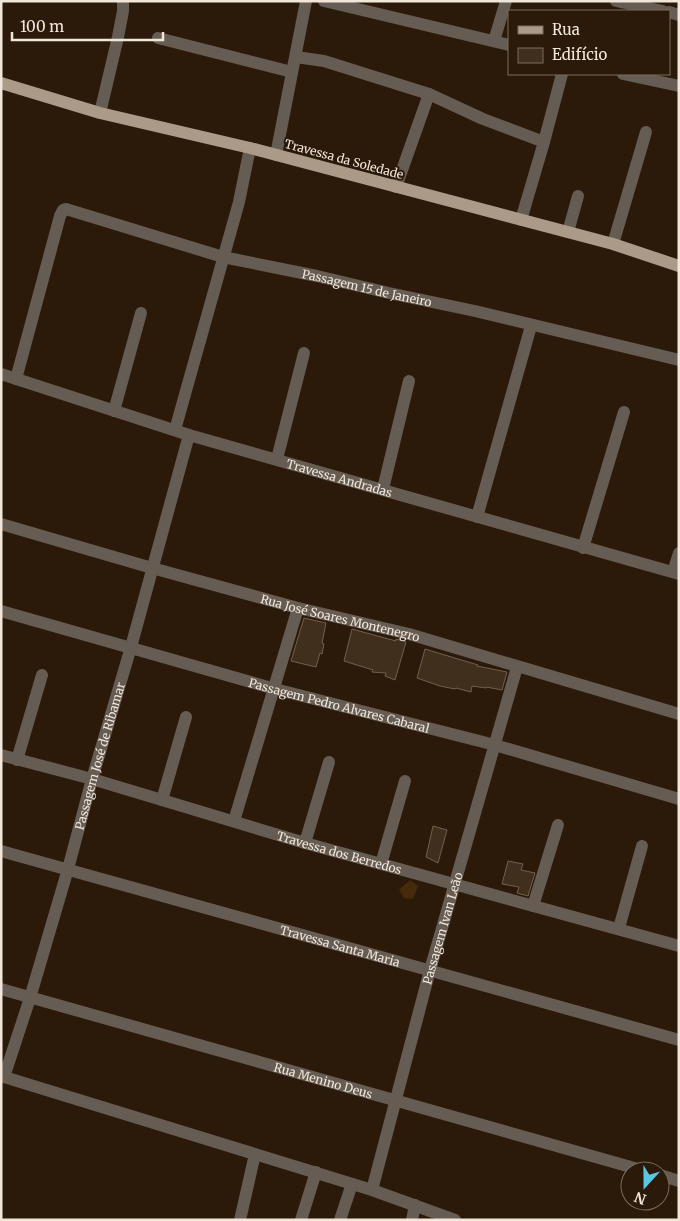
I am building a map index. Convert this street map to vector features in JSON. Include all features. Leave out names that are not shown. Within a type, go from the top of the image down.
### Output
[{"type":"main road","name":"Travessa da Soledade","points":[[1,83],[100,113],[250,148],[613,244],[679,266]]},
{"type":"street","points":[[100,113],[118,37],[123,1]]},
{"type":"street","points":[[276,155],[306,1]]},
{"type":"street","points":[[324,1],[508,45]]},
{"type":"street","points":[[494,41],[506,1]]},
{"type":"street","points":[[616,1],[658,10]]},
{"type":"street","points":[[158,38],[292,72]]},
{"type":"street","points":[[296,57],[324,61],[429,94],[483,119],[544,142]]},
{"type":"street","points":[[521,220],[562,75]]},
{"type":"street","points":[[628,75],[679,86]]},
{"type":"street","points":[[396,187],[429,94]]},
{"type":"street","points":[[613,244],[646,132]]},
{"type":"street","points":[[175,430],[239,202],[250,148]]},
{"type":"street","points":[[568,232],[578,196]]},
{"type":"street","name":"Passagem 15 de Janeiro","points":[[16,379],[63,210],[75,210],[224,257],[475,311],[531,326],[679,360]]},
{"type":"street","points":[[114,411],[141,313]]},
{"type":"street","points":[[477,516],[531,326]]},
{"type":"street","points":[[277,459],[304,353]]},
{"type":"street","name":"Travessa Andradas","points":[[1,374],[175,430],[676,573]]},
{"type":"street","points":[[383,489],[409,381]]},
{"type":"street","points":[[583,548],[624,412]]},
{"type":"street","name":"Passagem José de Ribamar","points":[[3,1077],[30,998],[68,869],[189,434]]},
{"type":"street","name":"Rua José Soares Montenegro","points":[[1,524],[298,608],[409,634],[679,714]]},
{"type":"street","points":[[676,573],[679,553]]},
{"type":"street","points":[[234,821],[298,608]]},
{"type":"street","name":"Passagem Pedro Alvares Cabaral","points":[[1,611],[275,689],[495,745],[679,799]]},
{"type":"street","name":"Passagem Ivan Leão","points":[[372,1190],[430,970],[517,667]]},
{"type":"street","points":[[18,760],[42,675]]},
{"type":"street","points":[[162,800],[186,717]]},
{"type":"street","name":"Travessa dos Berredos","points":[[1,755],[92,779],[305,843],[679,946]]},
{"type":"street","points":[[305,843],[329,762]]},
{"type":"street","points":[[381,864],[405,781]]},
{"type":"street","points":[[533,906],[558,825]]},
{"type":"street","points":[[619,928],[642,846]]},
{"type":"street","name":"Travessa Santa Maria","points":[[1,851],[679,1040]]},
{"type":"street","name":"Rua Menino Deus","points":[[1,989],[620,1164]]},
{"type":"street","points":[[3,1077],[316,1172],[456,1220]]},
{"type":"street","points":[[240,1220],[255,1154]]},
{"type":"street","points":[[301,1220],[316,1172]]},
{"type":"street","points":[[340,1220],[352,1184]]},
{"type":"street","points":[[412,1220],[415,1205]]},
{"type":"shaded area","points":[[410,880],[418,886],[413,899],[404,898],[399,890]]},
{"type":"building","points":[[304,618],[326,623],[322,654],[320,653],[316,667],[291,661]]},
{"type":"building","points":[[352,629],[406,642],[395,680],[385,676],[386,673],[372,672],[373,670],[344,661]]},
{"type":"building","points":[[425,649],[477,666],[507,672],[502,690],[472,686],[471,692],[440,686],[417,678]]},
{"type":"building","points":[[433,826],[447,830],[438,863],[426,857]]},
{"type":"building","points":[[508,861],[523,864],[521,870],[535,873],[528,896],[517,893],[519,887],[502,884]]}]
